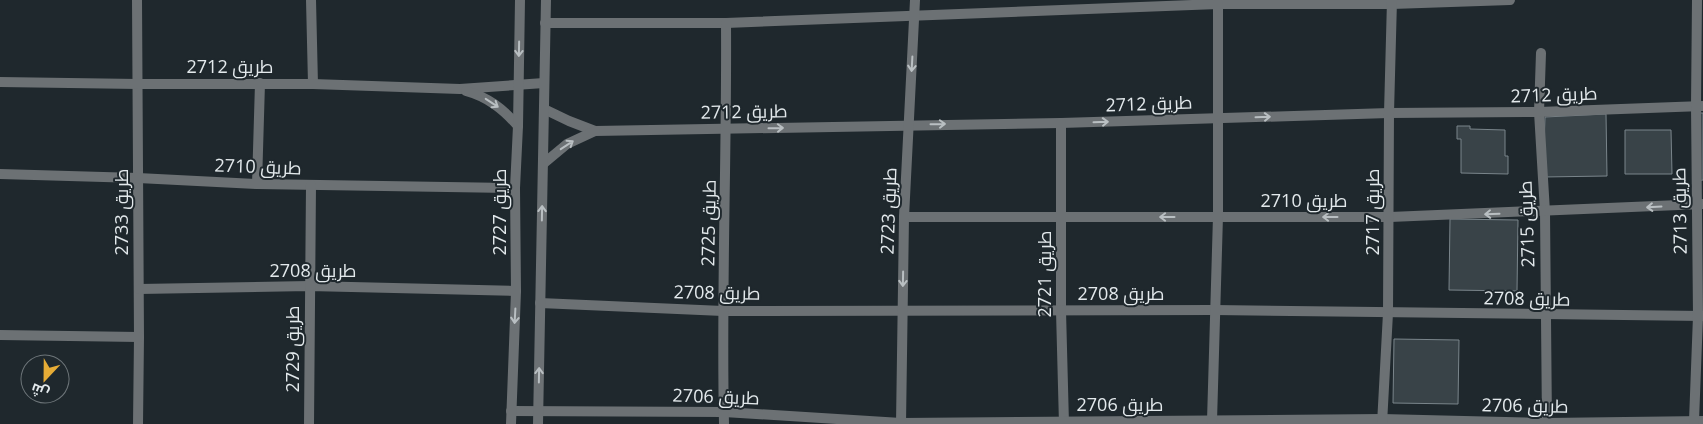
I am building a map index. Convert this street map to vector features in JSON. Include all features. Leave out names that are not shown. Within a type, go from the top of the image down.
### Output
[{"type":"street","name":"طريق 2733","points":[[137,0],[140,336],[138,424]]},
{"type":"street","points":[[311,0],[313,84]]},
{"type":"street","name":"طريق 2727","points":[[511,424],[516,291],[515,188],[520,0]]},
{"type":"street","points":[[538,424],[546,0]]},
{"type":"street","name":"طريق 2723","points":[[902,423],[904,217],[915,0]]},
{"type":"street","points":[[545,23],[726,23],[1181,3],[1510,0]]},
{"type":"street","name":"طريق 2713","points":[[1697,0],[1700,204],[1699,421]]},
{"type":"street","name":"طريق 2717","points":[[1382,422],[1388,313],[1390,217],[1389,113],[1392,2]]},
{"type":"street","points":[[1212,422],[1218,216],[1218,4]]},
{"type":"street","name":"طريق 2725","points":[[724,424],[723,311],[727,129],[726,23]]},
{"type":"street","name":"طريق 2715","points":[[1541,53],[1539,112],[1545,212],[1547,423]]},
{"type":"street","name":"طريق 2712","points":[[0,82],[313,84],[460,89],[544,83]]},
{"type":"street","points":[[256,184],[260,84]]},
{"type":"street","name":"طريق 2712","points":[[460,89],[477,94],[493,102],[507,113],[518,126]]},
{"type":"street","name":"طريق 2712","points":[[544,109],[595,131],[1061,123],[1389,113],[1539,112],[1699,106]]},
{"type":"street","name":"طريق 2721","points":[[1061,123],[1060,217],[1064,423]]},
{"type":"street","name":"طريق 2712","points":[[543,164],[567,144],[595,131]]},
{"type":"street","name":"طريق 2710","points":[[0,174],[256,184],[515,188]]},
{"type":"street","name":"طريق 2729","points":[[309,424],[311,185]]},
{"type":"street","name":"طريق 2710","points":[[904,217],[1390,217],[1700,204]]},
{"type":"street","name":"طريق 2708","points":[[139,288],[309,286],[516,291]]},
{"type":"street","name":"طريق 2708","points":[[540,303],[723,311],[1214,310],[1700,316]]},
{"type":"street","points":[[0,335],[140,336]]},
{"type":"street","name":"طريق 2706","points":[[511,411],[724,412],[902,423],[1547,423],[1699,421]]},
{"type":"building","points":[[1696,113],[1703,113],[1703,180],[1698,181]]},
{"type":"building","points":[[1606,114],[1607,176],[1543,177],[1545,117]]},
{"type":"building","points":[[1457,126],[1470,126],[1470,129],[1505,130],[1505,156],[1508,156],[1508,174],[1461,173],[1461,139],[1457,139]]},
{"type":"building","points":[[1625,130],[1671,130],[1672,174],[1625,174]]},
{"type":"building","points":[[1450,219],[1518,220],[1517,291],[1449,290]]},
{"type":"building","points":[[1394,339],[1459,340],[1458,404],[1393,403]]}]
